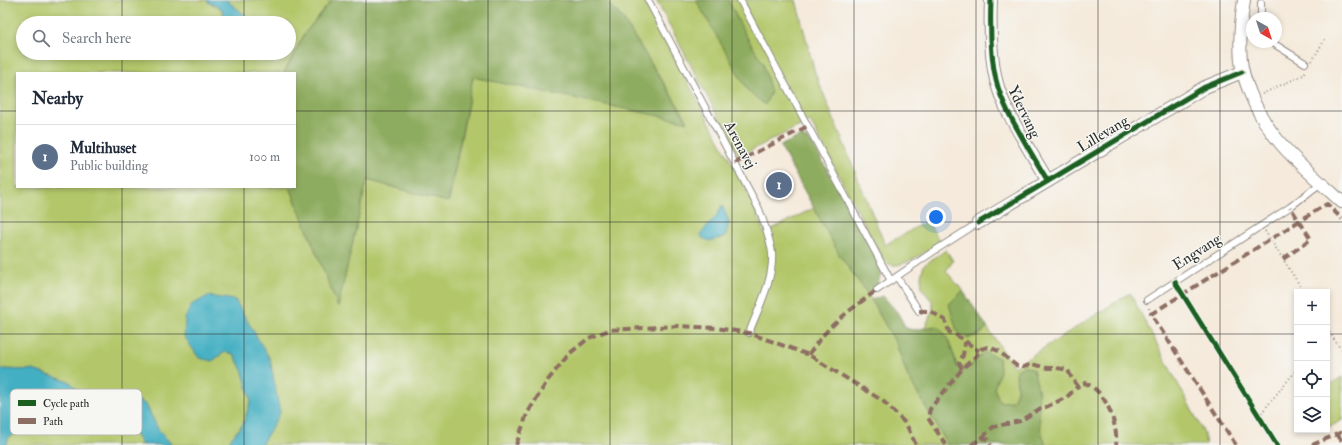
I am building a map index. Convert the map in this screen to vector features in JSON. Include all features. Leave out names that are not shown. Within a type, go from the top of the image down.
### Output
[{"type":"street","name":"Ydervang","points":[[991,0],[991,46],[999,90],[1017,128],[1048,181]]},
{"type":"street","points":[[1244,0],[1240,30],[1242,72],[1262,120],[1285,150],[1342,202]]},
{"type":"street","name":"Lillevang","points":[[978,223],[1205,87],[1242,72]]},
{"type":"lane","name":"Arenavej","points":[[648,0],[759,209],[766,229],[772,253],[771,267],[768,282],[749,333]]},
{"type":"lane","points":[[740,0],[891,281]]},
{"type":"lane","points":[[1260,12],[1261,3]]},
{"type":"lane","points":[[1281,48],[1305,63]]},
{"type":"lane","name":"Engvang","points":[[1147,300],[1290,207],[1321,183]]},
{"type":"lane","name":"Lillevang","points":[[877,290],[978,223]]},
{"type":"lane","points":[[897,277],[919,311]]},
{"type":"path","points":[[1252,98],[1303,75],[1325,39]]},
{"type":"path","points":[[1262,225],[1302,289]]},
{"type":"path","points":[[1330,335],[1342,352]]},
{"type":"path","points":[[1259,416],[1294,373]]},
{"type":"green space","points":[[0,0],[206,0],[221,8],[224,16],[16,16],[16,60],[291,60],[285,72],[16,72],[16,188],[290,188],[338,306],[367,180],[449,201],[473,77],[688,121],[621,16],[604,0],[643,0],[753,202],[764,233],[814,208],[840,256],[868,294],[896,343],[908,377],[948,445],[261,445],[280,413],[235,300],[212,361],[225,352],[234,354],[243,372],[251,400],[243,424],[226,445],[172,445],[158,429],[146,405],[142,403],[142,389],[76,389],[69,382],[33,370],[0,369]]},
{"type":"green space","points":[[226,0],[332,0],[305,33],[296,50],[296,16],[246,16]]},
{"type":"green space","points":[[332,0],[604,0],[621,16],[688,122],[473,77],[448,202],[367,180],[338,307],[290,188],[296,188],[296,72],[285,72],[291,60],[296,60],[296,50],[305,33]]},
{"type":"green space","points":[[656,0],[796,0],[815,73],[885,245],[927,221],[940,241],[922,254],[907,262],[893,265],[887,263],[880,253],[810,121],[739,156]]},
{"type":"green space","points":[[696,0],[728,0],[745,34],[763,63],[771,92],[765,105],[748,91]]},
{"type":"green space","points":[[801,136],[812,143],[882,269],[877,287],[868,294],[840,256],[780,146]]},
{"type":"green space","points":[[946,250],[953,261],[946,271],[963,291],[949,304],[968,338],[980,335],[987,327],[1014,367],[1130,293],[1204,433],[1206,445],[1046,445],[1040,428],[1038,388],[1017,371],[1017,392],[1013,401],[1000,402],[994,388],[1000,371],[957,367],[954,355],[937,326],[925,328],[933,309],[932,301],[922,289],[921,276],[924,265]]},
{"type":"green space","points":[[963,291],[987,327],[978,335],[971,337],[958,335],[949,304]]},
{"type":"green space","points":[[883,296],[897,312],[906,328],[913,330],[937,326],[945,334],[957,367],[969,367],[984,352],[999,358],[1000,371],[994,388],[1000,402],[1013,401],[1017,392],[1016,371],[1023,366],[1033,369],[1038,388],[1040,428],[1046,445],[948,445],[908,377],[896,343],[871,300]]},
{"type":"green space","points":[[1342,377],[1342,420],[1330,427],[1330,397],[1330,384]]},
{"type":"green space","points":[[13,435],[136,435],[142,445],[6,445],[9,437]]},
{"type":"water","points":[[206,0],[226,0],[246,16],[224,16],[221,8]]},
{"type":"water","points":[[722,205],[729,222],[725,237],[710,241],[702,238],[701,233],[716,217]]},
{"type":"water","points":[[208,296],[235,300],[270,359],[280,413],[261,445],[226,445],[243,424],[251,400],[243,372],[234,354],[225,352],[212,361],[199,358],[184,336],[185,319],[191,305]]},
{"type":"water","points":[[0,369],[33,370],[70,382],[77,389],[10,389],[10,435],[13,435],[9,437],[6,445],[0,445]]},
{"type":"water","points":[[142,403],[146,405],[158,429],[172,445],[142,445],[136,435],[142,435]]},
{"type":"marked path","points":[[735,163],[808,126]]},
{"type":"marked path","points":[[1236,445],[1151,314],[1327,204],[1342,219]]},
{"type":"marked path","points":[[1283,259],[1311,239],[1290,207]]},
{"type":"marked path","points":[[809,355],[832,325],[877,290]]},
{"type":"marked path","points":[[919,311],[930,311],[945,320],[949,332],[961,338],[979,351]]},
{"type":"marked path","points":[[516,445],[527,414],[548,380],[569,354],[589,338],[609,330],[678,326],[716,328],[749,333],[809,355],[883,401],[906,424],[916,445]]},
{"type":"marked path","points":[[962,369],[959,363],[963,355],[965,342]]},
{"type":"marked path","points":[[946,445],[928,418],[930,409],[962,369],[981,349],[988,347],[999,351],[1017,366],[1024,367],[1032,364],[1047,368],[1068,370],[1072,379],[1078,386],[1085,383],[1094,388],[1101,395],[1112,415],[1116,431],[1116,445]]},
{"type":"marked path","points":[[982,438],[993,427],[1020,421],[1041,408],[1067,397],[1078,386]]},
{"type":"marked path","points":[[1312,445],[1342,432]]},
{"type":"marked path","points":[[1337,434],[1342,441]]},
{"type":"marked path","points":[[971,445],[982,438],[988,439],[991,445]]},
{"type":"cycle path","points":[[991,0],[992,50],[996,80],[1005,106],[1048,181]]},
{"type":"cycle path","points":[[978,223],[1205,87],[1242,72]]},
{"type":"cycle path","points":[[1175,282],[1277,445]]},
{"type":"place","name":"Multihuset","points":[[779,185]]}]
